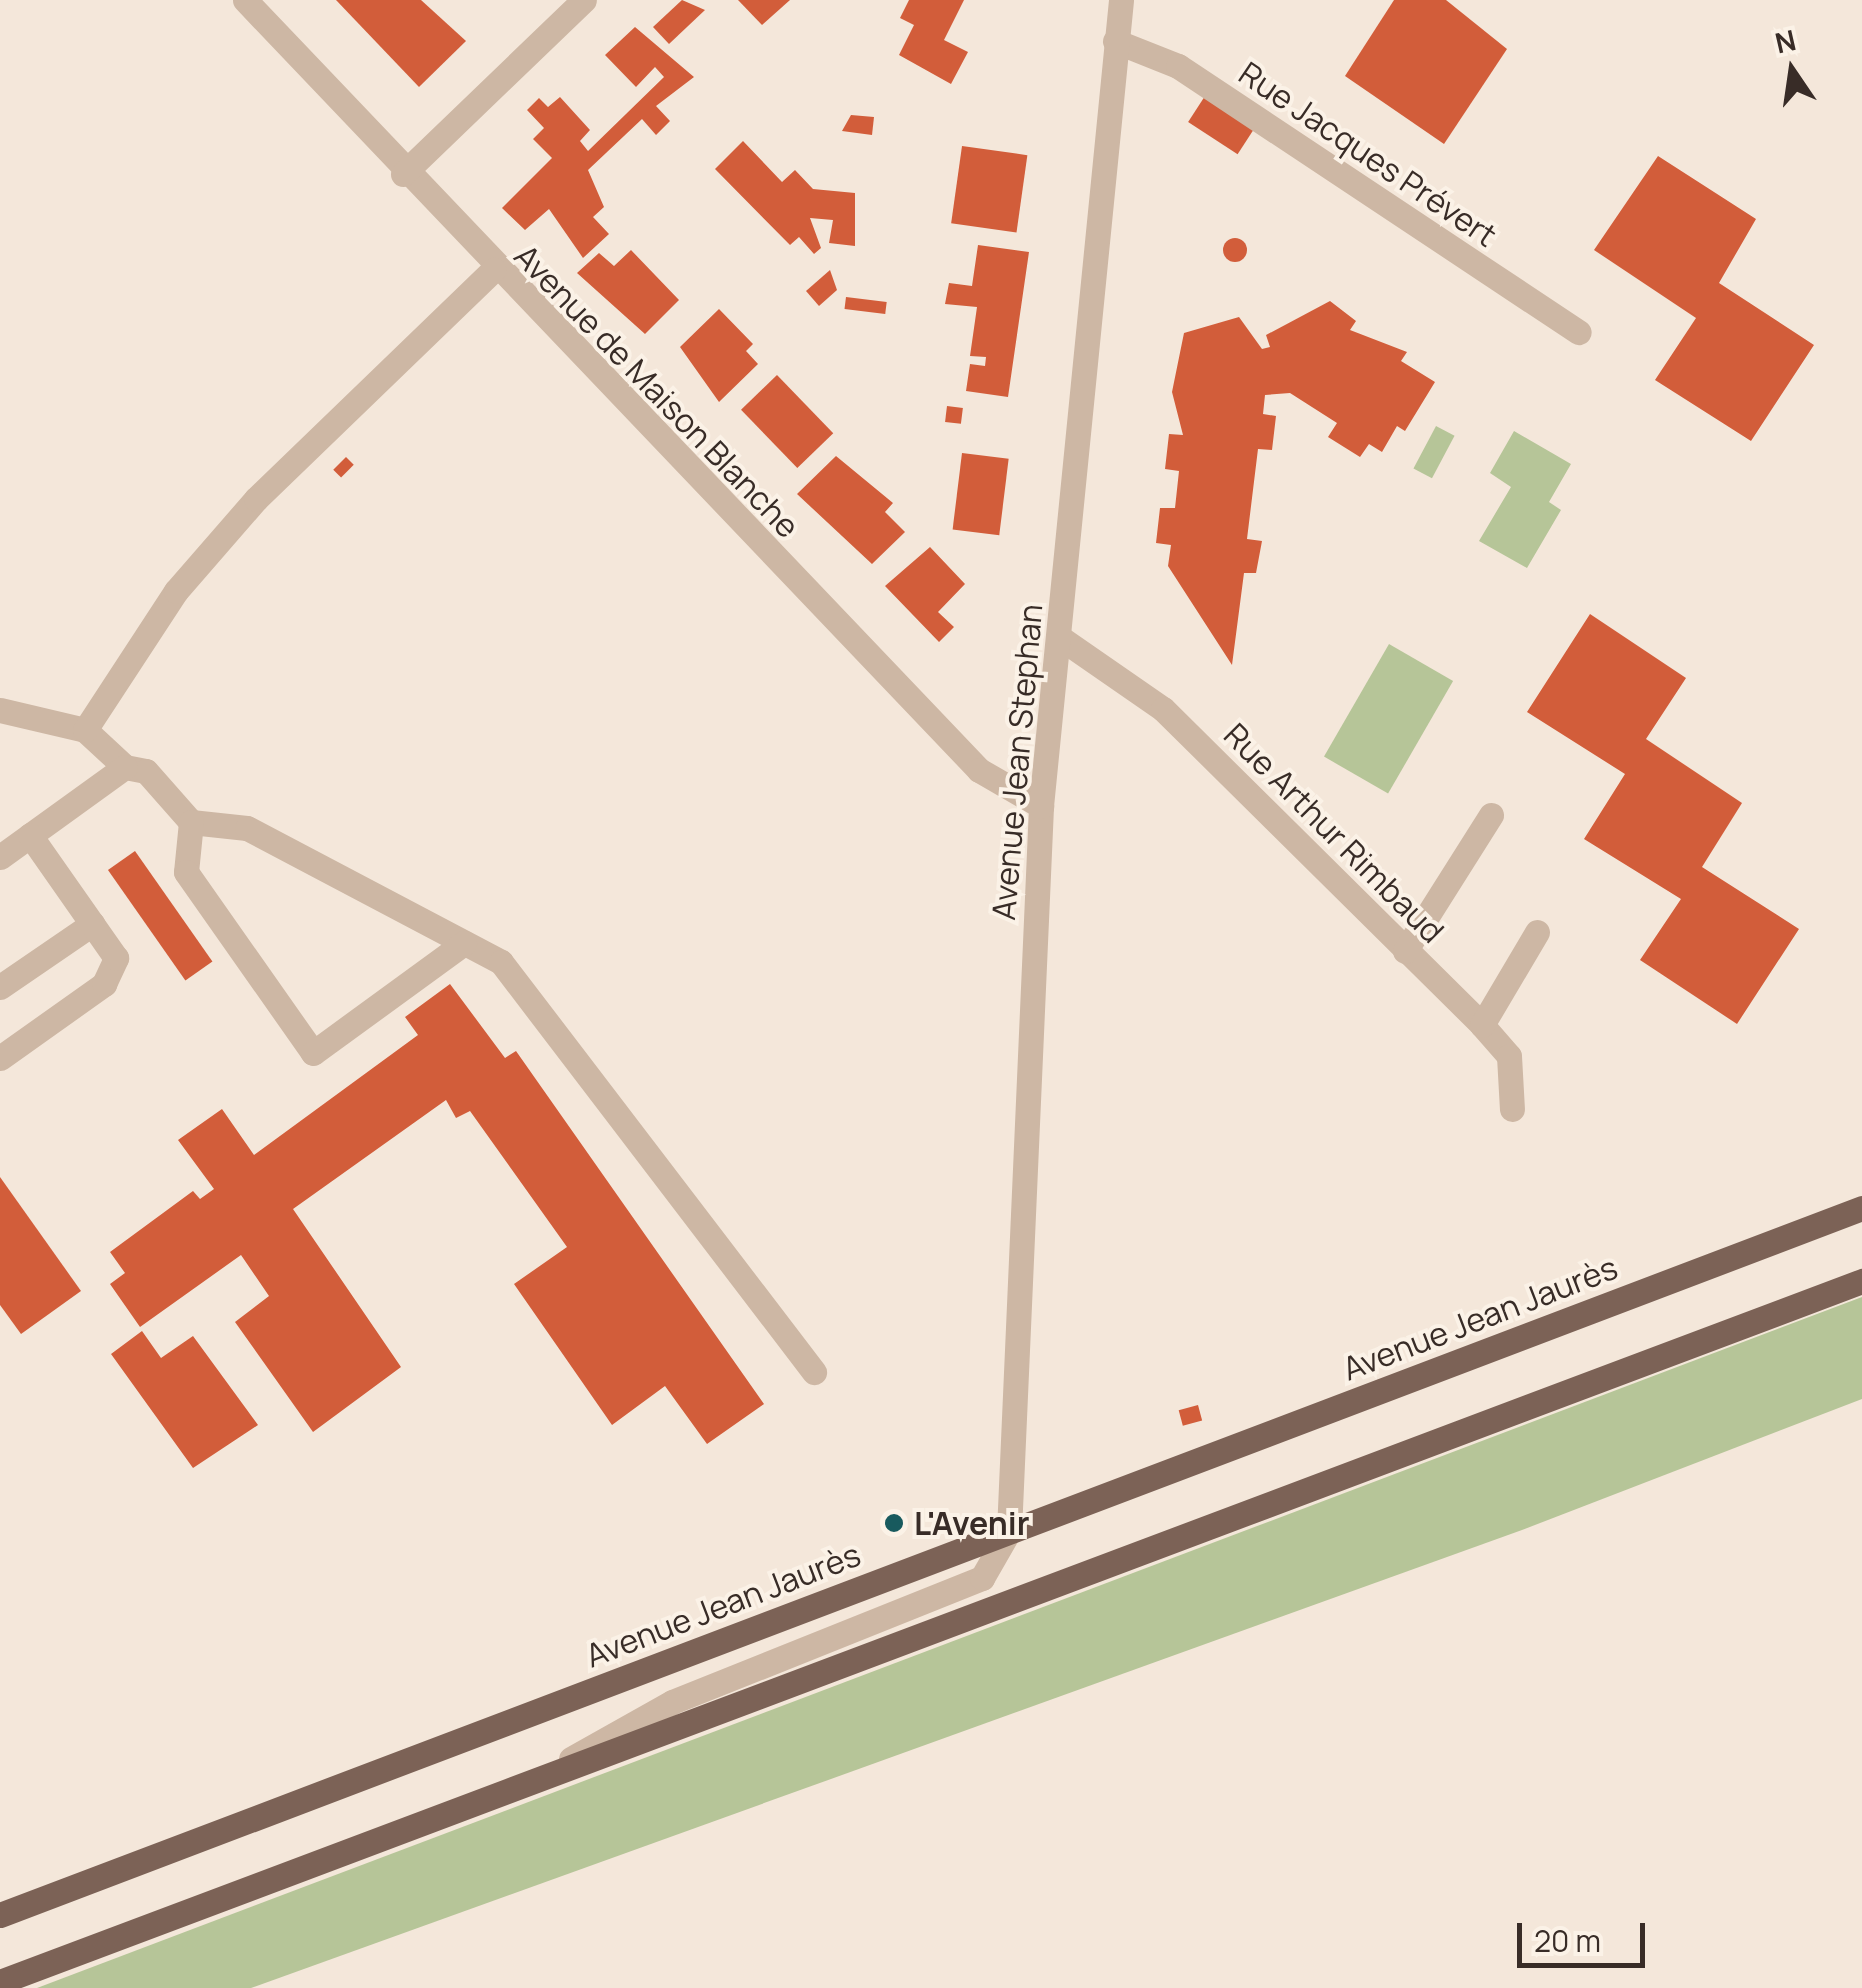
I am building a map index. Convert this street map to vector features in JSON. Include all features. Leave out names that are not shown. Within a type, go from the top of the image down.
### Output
[{"type":"main road","name":"Avenue Jean Jaurès","points":[[0,1915],[1862,1208]]},
{"type":"main road","points":[[0,1982],[1862,1281]]},
{"type":"street","name":"Avenue de Maison Blanche","points":[[245,0],[493,270],[979,770],[1040,806]]},
{"type":"street","points":[[403,174],[584,0]]},
{"type":"street","name":"Avenue Jean Stephan","points":[[1009,1531],[1040,806],[1121,0]]},
{"type":"street","name":"Rue Jacques Prévert","points":[[1115,41],[1178,66],[1579,332]]},
{"type":"street","points":[[85,730],[176,591],[256,499],[493,270]]},
{"type":"street","name":"Rue Arthur Rimbaud","points":[[1059,637],[1163,709],[1482,1024],[1509,1056],[1512,1110]]},
{"type":"street","points":[[0,710],[85,730],[125,768],[146,771],[192,822],[247,828],[502,962],[814,1372]]},
{"type":"street","points":[[0,857],[125,768]]},
{"type":"street","points":[[1404,950],[1491,815]]},
{"type":"street","points":[[192,822],[186,872],[313,1053],[464,943]]},
{"type":"street","points":[[0,1058],[104,984],[116,958],[30,835]]},
{"type":"street","points":[[0,987],[92,924]]},
{"type":"street","points":[[1482,1024],[1536,932]]},
{"type":"street","points":[[519,1788],[672,1702],[982,1578],[1009,1531]]},
{"type":"green space","points":[[1436,426],[1455,436],[1432,478],[1413,468]]},
{"type":"green space","points":[[1514,431],[1571,464],[1549,502],[1561,510],[1527,568],[1479,541],[1511,487],[1490,473]]},
{"type":"green space","points":[[1389,644],[1453,681],[1388,794],[1324,757]]},
{"type":"green space","points":[[1862,1297],[1862,1399],[1522,1530],[251,1988],[37,1988]]},
{"type":"building","points":[[336,0],[421,0],[466,41],[419,87]]},
{"type":"building","points":[[682,0],[705,10],[669,44],[653,27]]},
{"type":"building","points":[[738,0],[790,0],[762,25]]},
{"type":"building","points":[[909,0],[964,0],[944,40],[968,52],[951,84],[899,55],[914,25],[900,18]]},
{"type":"building","points":[[1394,0],[1446,0],[1507,49],[1444,144],[1345,76]]},
{"type":"building","points":[[635,27],[694,77],[656,106],[670,121],[656,135],[642,119],[588,170],[604,207],[593,217],[609,234],[583,258],[549,209],[525,230],[502,208],[552,158],[533,139],[544,128],[527,110],[539,98],[548,107],[560,97],[590,130],[580,141],[588,151],[664,77],[655,67],[636,87],[605,55]]},
{"type":"building","points":[[1205,96],[1254,128],[1238,154],[1188,122]]},
{"type":"building","points":[[851,115],[874,117],[872,135],[842,131]]},
{"type":"building","points":[[743,141],[782,182],[795,170],[813,189],[855,193],[855,246],[829,243],[833,220],[810,218],[821,248],[814,254],[799,237],[790,245],[715,169]]},
{"type":"building","points":[[962,146],[1027,155],[1017,232],[951,223]]},
{"type":"building","points":[[1658,156],[1756,219],[1719,283],[1814,345],[1751,441],[1655,380],[1696,318],[1594,250]]},
{"type":"building","points":[[1235,238],[1244,241],[1244,259],[1235,262],[1226,259],[1223,250],[1226,241]]},
{"type":"building","points":[[978,245],[1029,252],[1008,397],[966,391],[970,364],[985,366],[986,357],[970,356],[977,307],[945,304],[949,283],[972,286]]},
{"type":"building","points":[[631,250],[679,300],[645,334],[577,273],[599,253],[614,266]]},
{"type":"building","points":[[830,270],[837,290],[819,306],[806,291]]},
{"type":"building","points":[[846,297],[887,302],[885,314],[845,309]]},
{"type":"building","points":[[1330,301],[1356,321],[1350,330],[1407,352],[1401,361],[1435,382],[1405,431],[1397,426],[1382,452],[1369,444],[1360,457],[1328,437],[1337,423],[1290,393],[1265,395],[1263,414],[1276,416],[1272,450],[1258,449],[1247,539],[1262,541],[1256,573],[1244,573],[1232,665],[1168,566],[1171,545],[1156,543],[1160,508],[1175,508],[1179,471],[1165,469],[1169,434],[1183,435],[1172,392],[1184,333],[1239,317],[1262,349],[1270,347],[1266,335]]},
{"type":"building","points":[[719,309],[753,344],[746,351],[758,364],[719,402],[680,347]]},
{"type":"building","points":[[777,375],[833,433],[797,468],[741,410]]},
{"type":"building","points":[[947,406],[963,408],[961,424],[945,422]]},
{"type":"building","points":[[962,453],[1009,459],[999,535],[953,529]]},
{"type":"building","points":[[836,456],[893,503],[885,512],[905,532],[872,564],[797,494]]},
{"type":"building","points":[[346,457],[354,465],[341,478],[333,470]]},
{"type":"building","points":[[930,547],[965,584],[938,612],[954,627],[939,642],[885,586]]},
{"type":"building","points":[[1590,614],[1686,678],[1646,739],[1742,803],[1702,867],[1799,929],[1737,1024],[1640,960],[1681,899],[1584,839],[1625,774],[1527,712]]},
{"type":"building","points":[[135,851],[212,962],[185,981],[108,870]]},
{"type":"building","points":[[450,984],[505,1058],[516,1051],[764,1404],[707,1444],[665,1386],[612,1425],[514,1284],[567,1247],[470,1111],[456,1118],[446,1100],[293,1209],[401,1367],[313,1432],[235,1322],[269,1296],[241,1255],[140,1327],[110,1284],[125,1273],[110,1252],[193,1191],[200,1199],[214,1189],[178,1140],[222,1109],[254,1155],[418,1035],[405,1017]]},
{"type":"building","points":[[0,1177],[81,1291],[21,1334],[0,1305]]},
{"type":"building","points":[[142,1331],[161,1358],[193,1336],[258,1425],[193,1468],[111,1354]]},
{"type":"building","points":[[1198,1405],[1202,1420],[1183,1426],[1179,1410]]},
{"type":"place","name":"L'Avenir","points":[[894,1523]]}]
